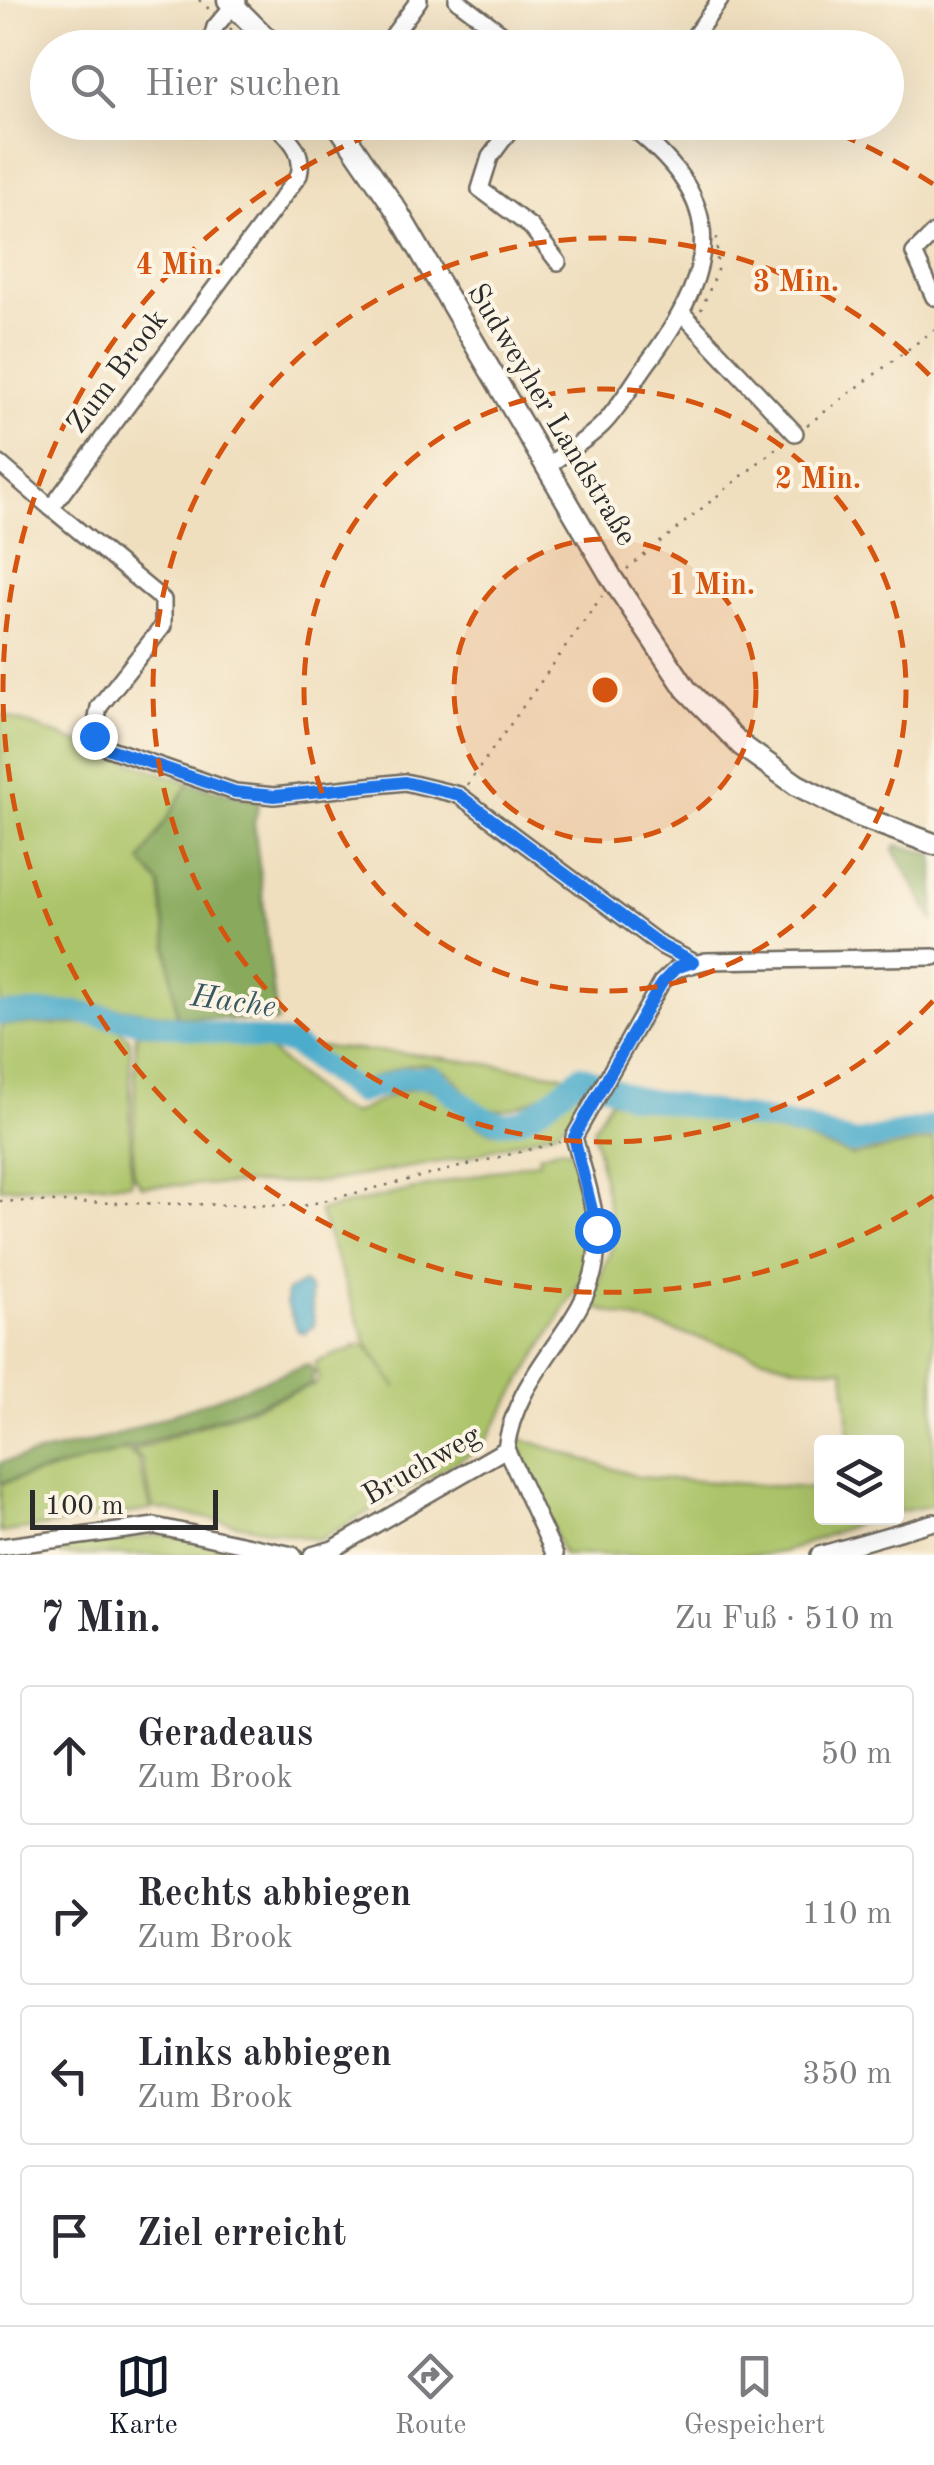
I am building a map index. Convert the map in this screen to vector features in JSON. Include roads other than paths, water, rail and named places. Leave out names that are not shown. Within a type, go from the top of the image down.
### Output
[{"type":"main road","points":[[230,6],[256,30]]},
{"type":"main road","name":"Sudweyher Landstraße","points":[[348,140],[397,211],[613,580],[677,677],[741,745],[827,802],[934,844]]},
{"type":"street","points":[[397,30],[419,0]]},
{"type":"street","points":[[457,0],[497,30]]},
{"type":"street","points":[[699,30],[720,0]]},
{"type":"street","points":[[215,30],[230,6]]},
{"type":"street","name":"Zum Brook","points":[[51,508],[299,176],[302,164],[298,149],[290,140]]},
{"type":"street","points":[[503,140],[490,157],[481,191],[531,227],[558,262]]},
{"type":"street","points":[[546,466],[602,426],[687,318],[700,275],[702,251],[696,203],[668,159],[646,140]]},
{"type":"street","points":[[934,232],[914,253],[934,296]]},
{"type":"street","points":[[687,318],[795,434]]},
{"type":"street","points":[[0,464],[162,600],[163,626],[100,707],[94,736],[104,747],[235,792],[274,796],[405,782],[459,795],[662,946],[693,962]]},
{"type":"street","points":[[555,1555],[506,1449],[513,1408],[586,1290],[594,1267],[597,1230],[574,1137],[661,984],[676,968],[693,962],[934,957]]},
{"type":"street","name":"Bruchweg","points":[[312,1555],[333,1549],[506,1449]]},
{"type":"street","points":[[819,1555],[934,1522]]},
{"type":"street","points":[[0,1547],[155,1526],[293,1555]]},
{"type":"water","points":[[303,1283],[310,1289],[314,1325],[305,1333],[298,1331],[286,1303],[287,1291]]},
{"type":"waterway","name":"Hache","points":[[0,1014],[73,1012],[292,1044],[359,1093],[406,1078],[434,1077],[477,1113],[493,1121],[523,1119],[581,1075],[633,1097],[804,1127],[853,1143],[934,1126]]}]
